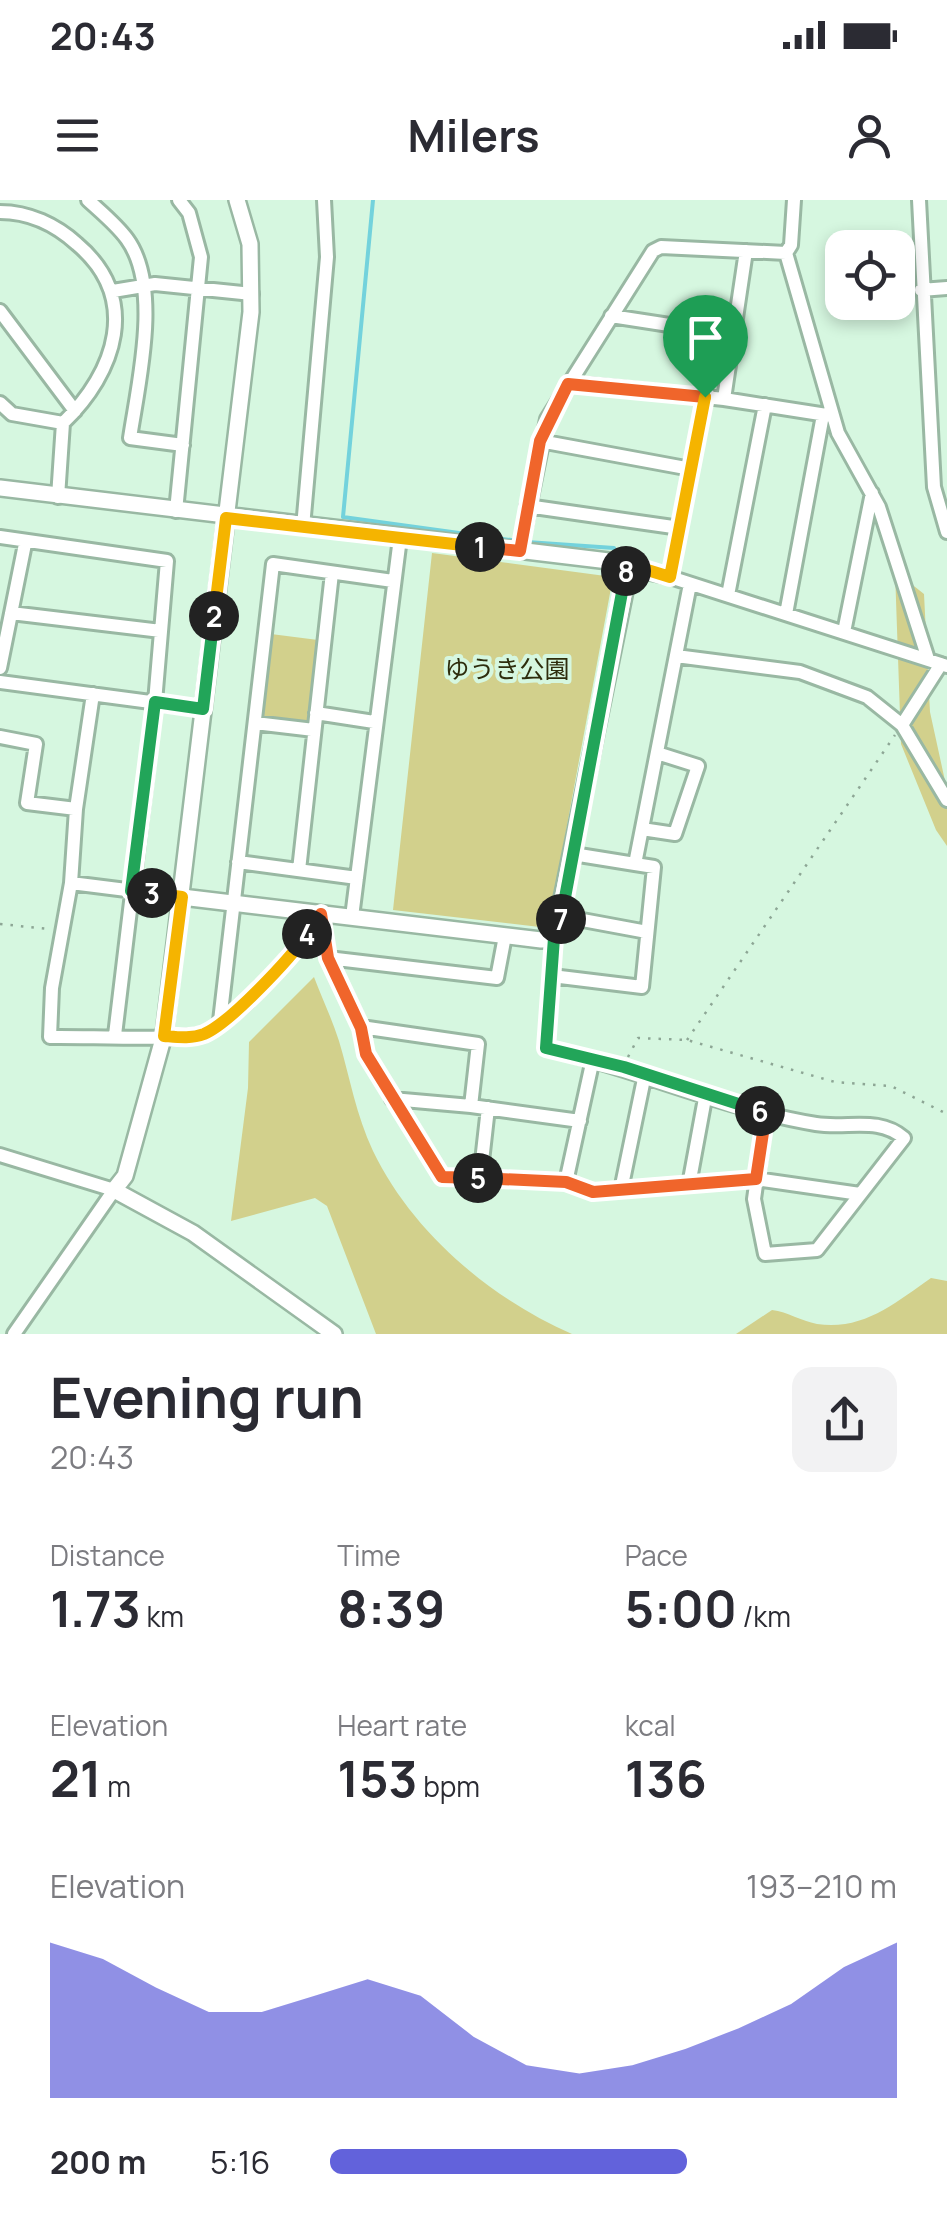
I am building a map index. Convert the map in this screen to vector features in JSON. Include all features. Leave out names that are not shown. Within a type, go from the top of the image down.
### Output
[{"type":"street","points":[[88,200],[129,240],[143,285],[145,338],[130,438],[183,445]]},
{"type":"street","points":[[176,511],[201,257],[190,213],[179,200]]},
{"type":"street","points":[[14,1334],[125,1176],[164,1036],[252,294],[250,244],[237,200]]},
{"type":"street","points":[[303,527],[327,258],[324,200]]},
{"type":"street","points":[[794,200],[791,245],[786,253],[828,416],[872,492],[923,634],[938,663]]},
{"type":"street","points":[[919,200],[934,487],[947,532]]},
{"type":"street","points":[[0,212],[38,218],[67,235],[94,258],[113,290],[116,319],[104,372],[63,424],[58,498]]},
{"type":"street","points":[[520,551],[540,441],[568,384],[653,250],[662,247],[786,253]]},
{"type":"street","points":[[724,399],[746,251]]},
{"type":"street","points":[[113,290],[143,285],[252,294]]},
{"type":"street","points":[[921,290],[947,288]]},
{"type":"street","points":[[0,311],[76,412]]},
{"type":"street","points":[[611,316],[734,335]]},
{"type":"street","points":[[568,384],[724,399],[828,416]]},
{"type":"street","points":[[670,577],[705,397]]},
{"type":"street","points":[[0,403],[12,414],[63,424]]},
{"type":"street","points":[[728,596],[766,405]]},
{"type":"street","points":[[786,614],[828,416]]},
{"type":"street","points":[[540,441],[691,470]]},
{"type":"street","points":[[0,488],[58,498],[617,562],[625,568],[670,577],[938,663]]},
{"type":"street","points":[[844,632],[872,492]]},
{"type":"street","points":[[527,506],[680,528]]},
{"type":"street","points":[[0,538],[167,561],[155,702],[114,1035]]},
{"type":"street","points":[[352,918],[400,538]]},
{"type":"street","points":[[0,668],[25,544]]},
{"type":"street","points":[[220,1021],[273,564],[392,581]]},
{"type":"street","points":[[625,568],[626,581],[574,854],[554,938],[546,1048],[819,1125],[888,1125],[904,1138],[817,1250],[765,1254],[754,1199],[766,1113]]},
{"type":"street","points":[[298,870],[332,573]]},
{"type":"street","points":[[635,864],[690,584]]},
{"type":"street","points":[[11,612],[161,631]]},
{"type":"street","points":[[676,656],[800,672],[867,697],[902,725],[947,800]]},
{"type":"street","points":[[902,725],[938,663]]},
{"type":"street","points":[[0,682],[203,709]]},
{"type":"street","points":[[94,694],[76,809],[66,930],[52,988],[50,1037],[182,1038],[205,1034],[298,948],[321,914]]},
{"type":"street","points":[[316,713],[374,722]]},
{"type":"street","points":[[255,723],[314,730]]},
{"type":"street","points":[[0,737],[36,744],[27,803],[76,809]]},
{"type":"street","points":[[642,830],[674,834],[698,766],[657,753]]},
{"type":"street","points":[[552,976],[642,987],[654,867],[574,854]]},
{"type":"street","points":[[238,862],[357,878]]},
{"type":"street","points":[[71,883],[505,936],[554,938]]},
{"type":"street","points":[[321,914],[328,958],[361,1028],[366,1054],[442,1177],[566,1182],[593,1192],[756,1179],[860,1194]]},
{"type":"street","points":[[561,916],[648,932]]},
{"type":"street","points":[[328,958],[497,978],[505,936]]},
{"type":"street","points":[[361,1028],[478,1044],[471,1106]]},
{"type":"street","points":[[566,1182],[593,1059]]},
{"type":"street","points":[[621,1190],[645,1074]]},
{"type":"street","points":[[689,1185],[706,1094]]},
{"type":"street","points":[[392,1099],[580,1121]]},
{"type":"street","points":[[480,1178],[488,1108]]},
{"type":"street","points":[[0,1155],[114,1190],[193,1233],[334,1334]]},
{"type":"path","points":[[687,1040],[902,725]]},
{"type":"path","points":[[0,924],[66,930]]},
{"type":"path","points":[[624,1067],[638,1038],[687,1040],[835,1082],[892,1086],[947,1114]]},
{"type":"green space","name":"ゆうき公園","points":[[432,553],[613,577],[548,928],[393,910]]},
{"type":"green space","points":[[895,571],[924,594],[930,712],[947,790],[947,846],[936,830],[901,744]]},
{"type":"green space","points":[[271,634],[318,640],[310,723],[260,717]]},
{"type":"green space","points":[[314,977],[339,1041],[367,1137],[389,1181],[409,1209],[457,1260],[484,1282],[572,1334],[376,1334],[327,1206],[315,1198],[231,1221],[248,1088],[249,1042]]},
{"type":"green space","points":[[931,1278],[947,1281],[947,1334],[736,1334],[772,1310],[817,1324],[864,1319]]},
{"type":"waterway","points":[[373,200],[343,517],[518,541]]},
{"type":"waterway","points":[[527,542],[614,548],[615,556]]},
{"type":"waterway","points":[[588,733],[616,583],[615,565]]},
{"type":"route","points":[[568,384],[705,397],[670,577],[641,568],[625,568],[626,581],[554,938],[546,1048],[624,1067],[766,1113],[756,1179],[593,1192],[566,1182],[442,1177],[366,1054],[361,1028],[328,958],[321,914],[298,948],[205,1034],[164,1036],[182,897],[131,891],[155,702],[203,709],[226,518],[520,551],[540,441],[568,384]]}]
